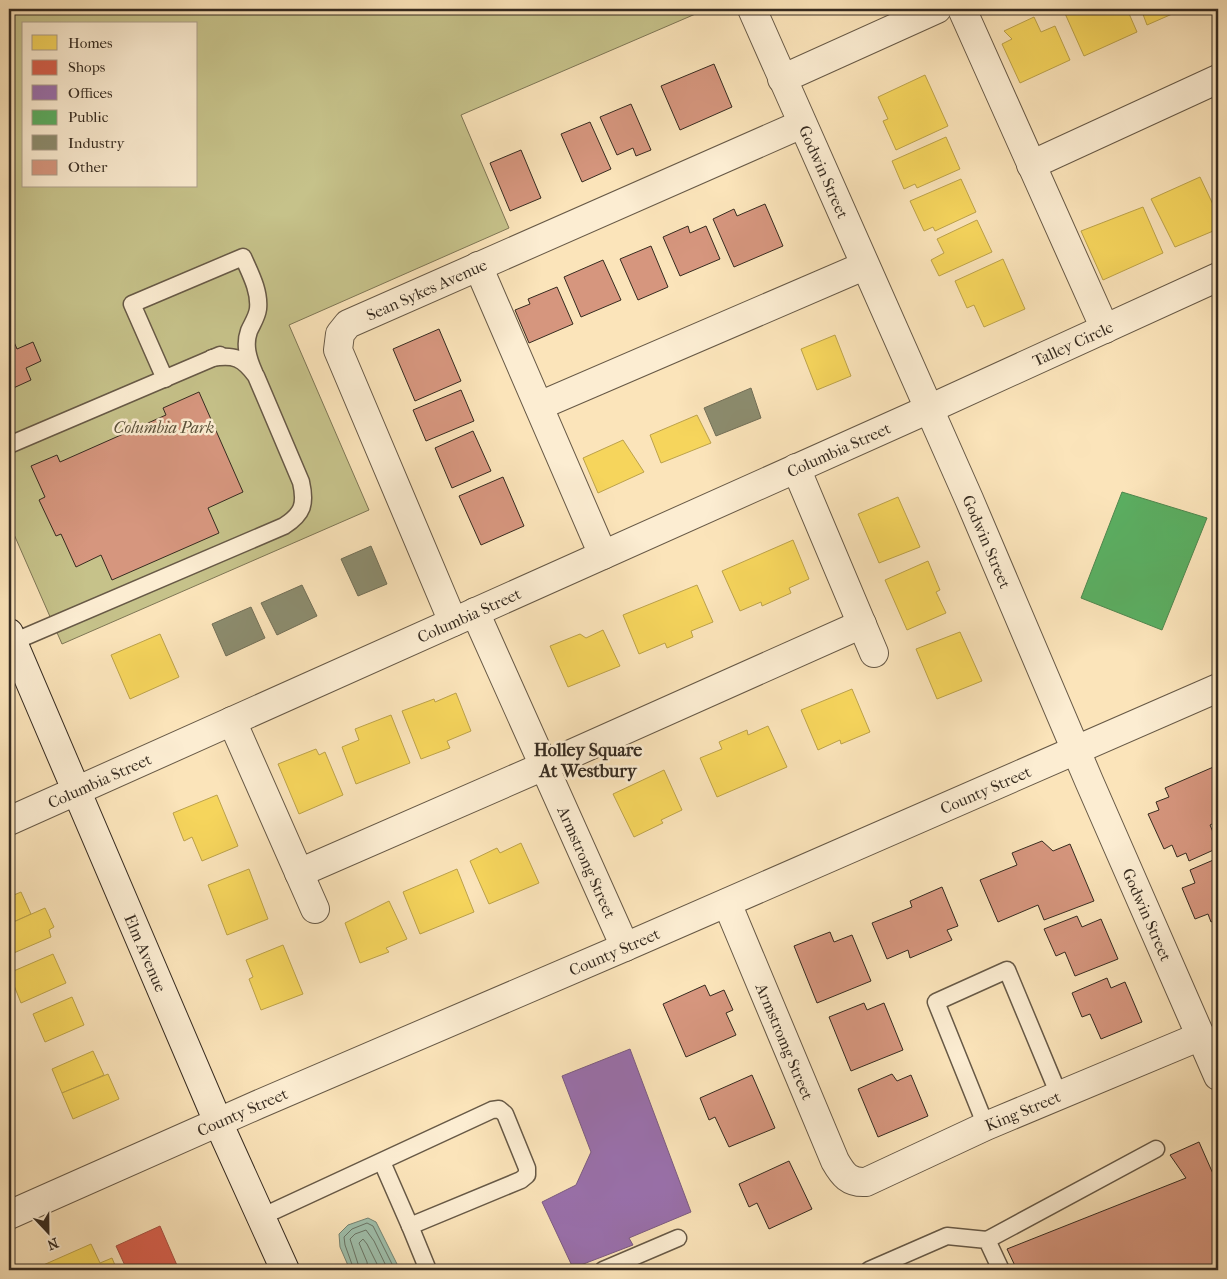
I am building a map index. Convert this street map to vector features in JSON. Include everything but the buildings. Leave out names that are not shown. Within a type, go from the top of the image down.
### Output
[{"type":"street","name":"Godwin Street","points":[[752,9],[864,266],[929,409],[1218,1076]]},
{"type":"street","points":[[782,79],[937,9]]},
{"type":"street","points":[[962,9],[1105,329]]},
{"type":"street","points":[[1031,165],[1218,79]]},
{"type":"street","name":"Sean Sykes Avenue","points":[[464,617],[338,350],[340,334],[348,324],[802,124]]},
{"type":"street","points":[[478,266],[603,555]]},
{"type":"street","points":[[539,406],[864,266]]},
{"type":"street","name":"Talley Circle","points":[[929,409],[1218,277]]},
{"type":"street","name":"Columbia Street","points":[[9,821],[929,409]]},
{"type":"street","points":[[796,468],[874,653]]},
{"type":"street","name":"Armstrong Street","points":[[464,617],[544,766],[625,947]]},
{"type":"street","points":[[299,873],[862,624]]},
{"type":"street","name":"Elm Avenue","points":[[11,638],[218,1122],[285,1270]]},
{"type":"street","name":"County Street","points":[[9,1215],[218,1122],[727,903],[1218,688]]},
{"type":"street","points":[[232,721],[315,909]]},
{"type":"street","name":"Armstromg Street","points":[[727,903],[835,1161],[847,1177]]},
{"type":"street","name":"King Street","points":[[847,1177],[855,1182],[866,1182],[986,1126],[1201,1036]]},
{"type":"lane","points":[[11,638],[284,526],[295,519],[302,508],[304,495],[301,482],[249,359],[246,344],[258,309],[257,289],[243,257],[132,304],[164,379]]},
{"type":"lane","points":[[9,445],[246,344]]},
{"type":"lane","points":[[212,358],[225,355],[237,358],[248,365],[256,376]]},
{"type":"lane","points":[[986,1126],[936,1002],[1007,970],[1059,1096]]},
{"type":"lane","points":[[261,1217],[492,1110],[499,1109],[504,1114],[527,1168],[526,1174],[521,1180],[410,1226]]},
{"type":"lane","points":[[869,1270],[947,1236],[988,1240],[1156,1148]]},
{"type":"lane","points":[[382,1162],[428,1270]]},
{"type":"lane","points":[[602,1270],[678,1238]]},
{"type":"lane","points":[[988,1240],[1001,1270]]},
{"type":"green space","name":"Columbia Park","points":[[9,9],[707,9],[461,115],[509,228],[289,325],[369,510],[62,644],[9,523]]},
{"type":"water","points":[[368,1218],[376,1222],[400,1270],[350,1270],[340,1247],[339,1234],[348,1225]]},
{"type":"district","name":"Holley Square At Westbury","points":[[588,760]]}]
